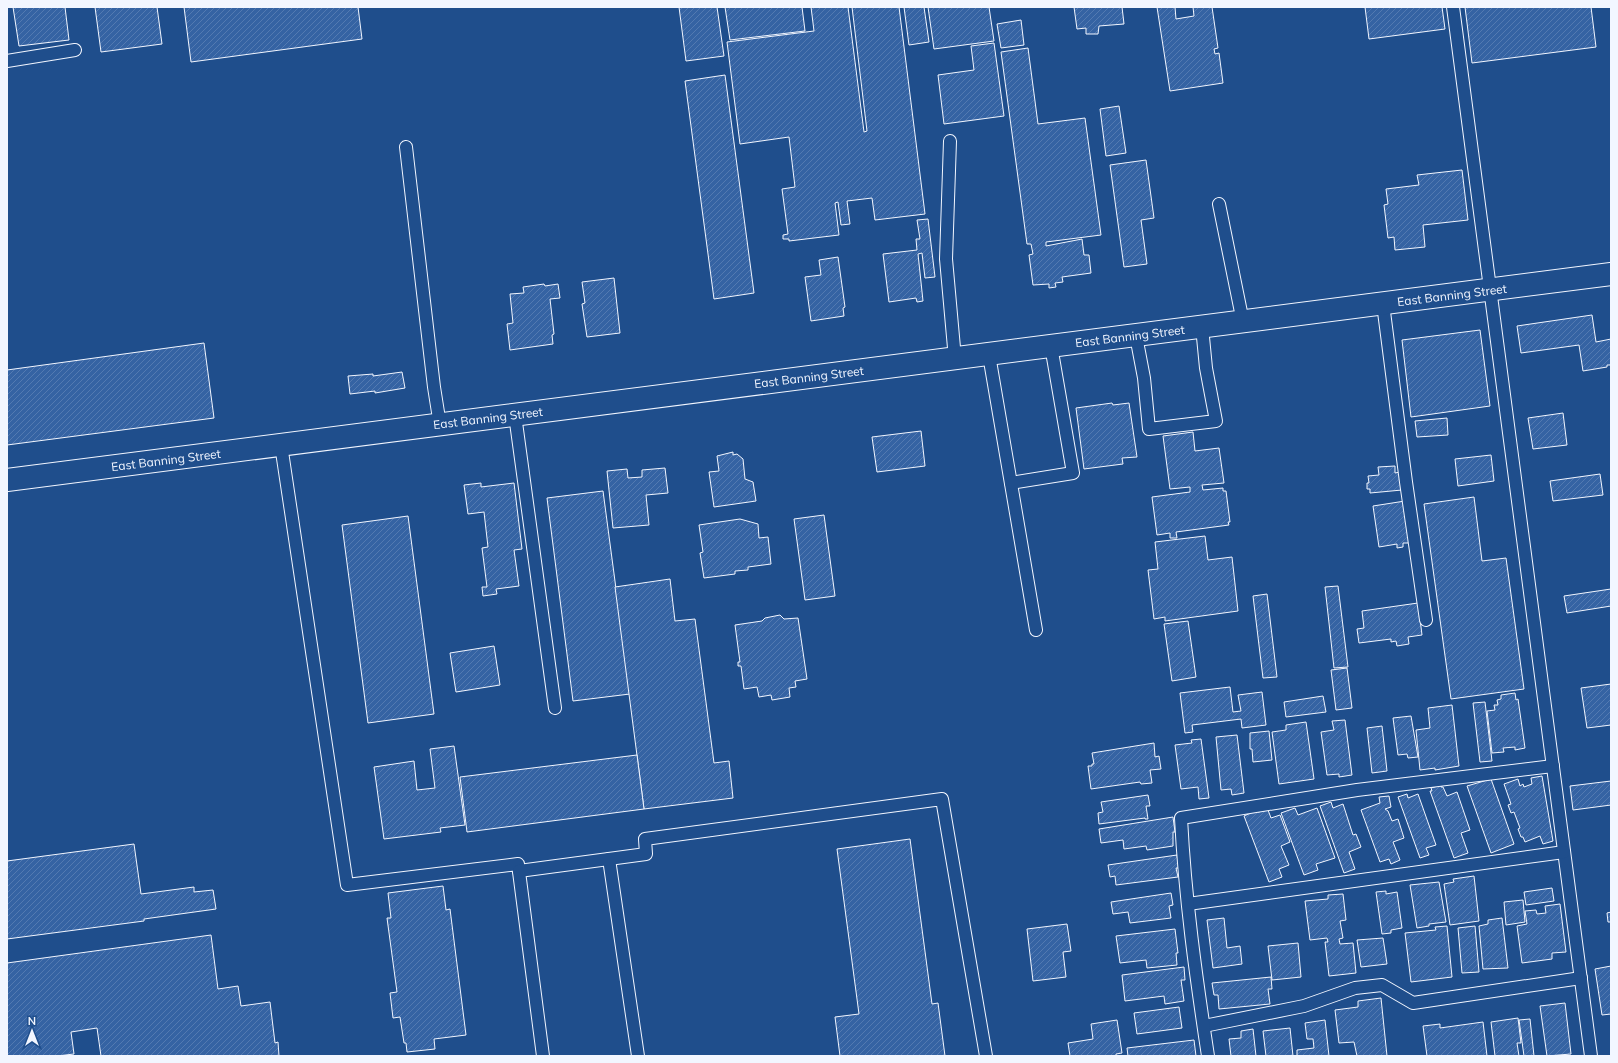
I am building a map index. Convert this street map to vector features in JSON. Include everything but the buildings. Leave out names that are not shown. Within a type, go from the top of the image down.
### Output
[{"type":"street","name":"East Banning Street","points":[[7,480],[1611,274]]},
{"type":"lane","points":[[1453,7],[1591,1056]]},
{"type":"lane","points":[[7,61],[75,50]]},
{"type":"lane","points":[[950,141],[946,259],[955,359]]},
{"type":"lane","points":[[406,147],[434,386],[440,425]]},
{"type":"lane","points":[[1219,204],[1243,322]]},
{"type":"lane","points":[[1383,304],[1406,482],[1426,620]]},
{"type":"lane","points":[[1136,336],[1144,378],[1149,429],[1216,421],[1206,368],[1202,327]]},
{"type":"lane","points":[[1011,483],[1073,473],[1051,346]]},
{"type":"lane","points":[[989,355],[1036,630]]},
{"type":"lane","points":[[515,415],[555,708]]},
{"type":"lane","points":[[281,445],[347,885],[518,864],[543,1056]]},
{"type":"lane","points":[[1208,1056],[1188,904],[1181,818],[1357,790],[1553,766]]},
{"type":"lane","points":[[519,871],[646,854],[645,839],[942,799],[986,1056]]},
{"type":"lane","points":[[1188,904],[1564,852]]},
{"type":"lane","points":[[609,859],[638,1056]]},
{"type":"lane","points":[[1204,1026],[1304,1006],[1355,988],[1382,985],[1413,1003],[1581,978]]}]
